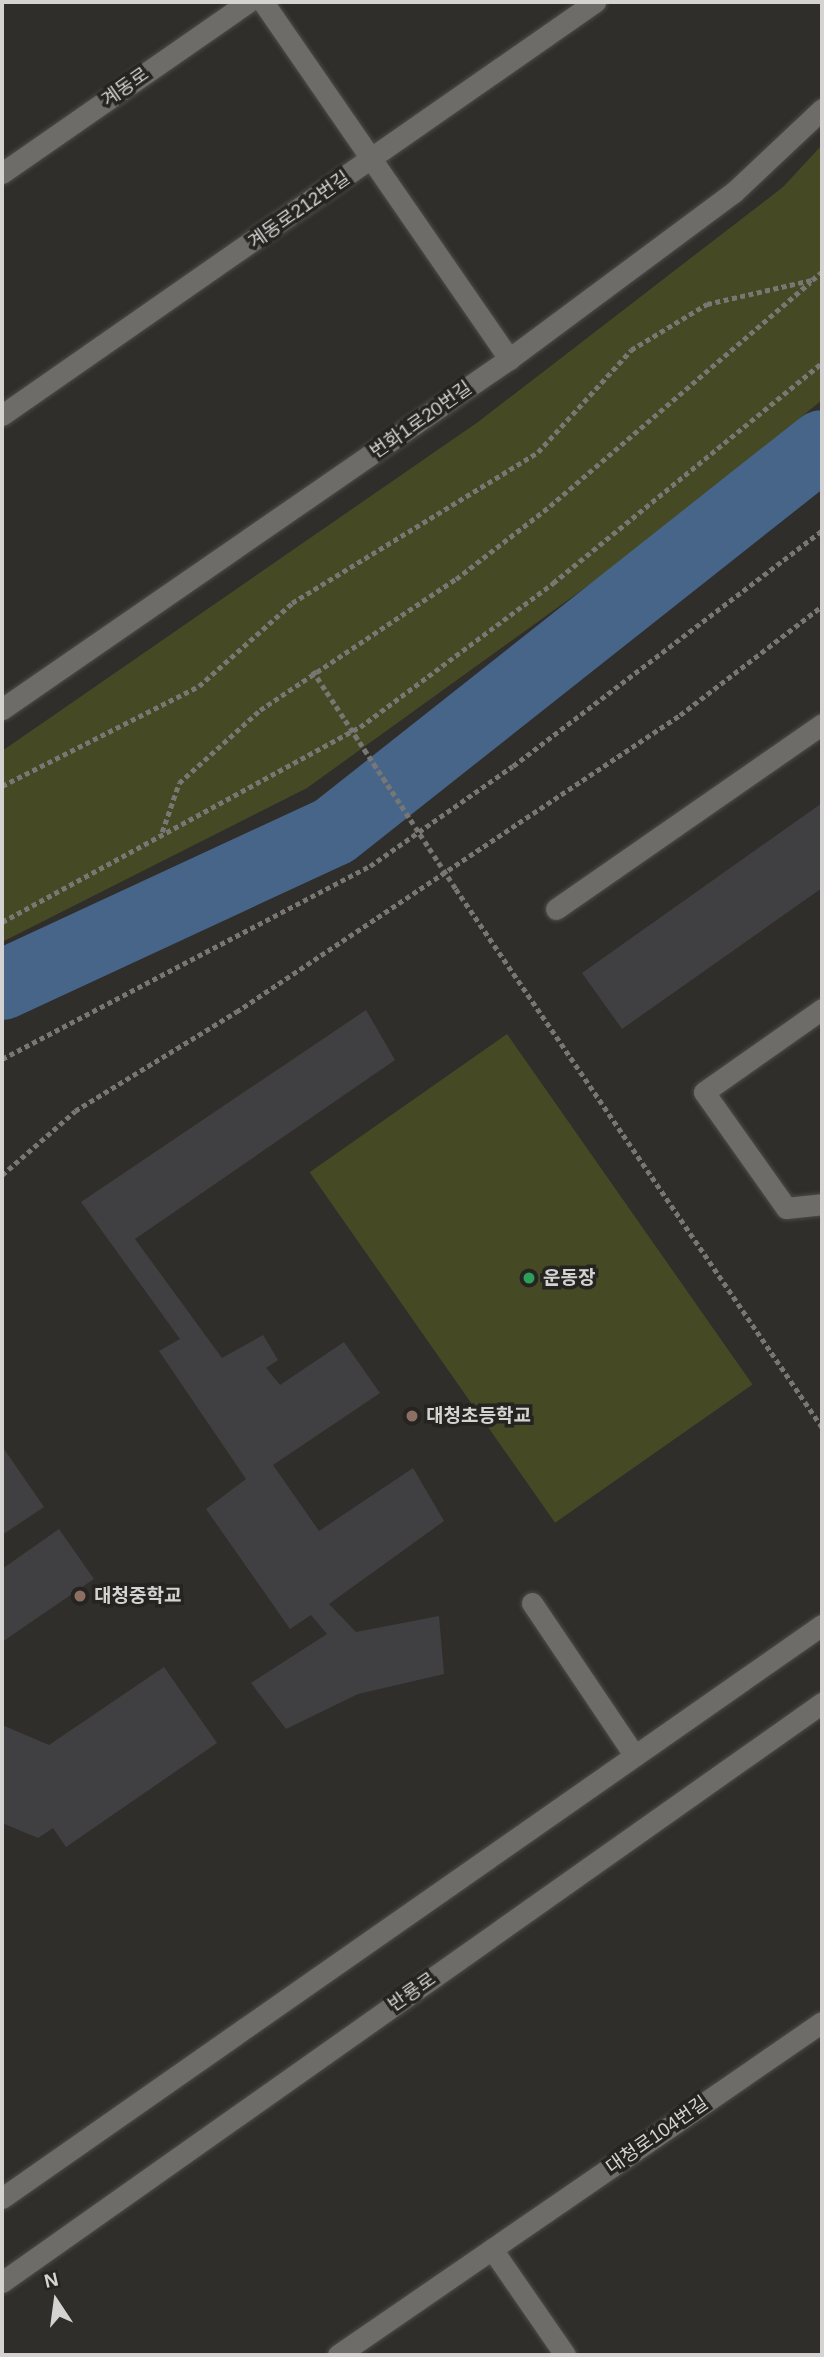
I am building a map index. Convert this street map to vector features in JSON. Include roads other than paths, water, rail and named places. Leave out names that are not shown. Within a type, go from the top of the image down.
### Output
[{"type":"street","name":"계동로","points":[[2,173],[248,2]]},
{"type":"street","points":[[263,2],[509,359]]},
{"type":"street","name":"계동로212번길","points":[[2,415],[372,160],[595,2]]},
{"type":"street","name":"번화1로20번길","points":[[2,709],[509,359],[734,192],[822,108]]},
{"type":"street","points":[[556,909],[822,724]]},
{"type":"street","points":[[822,1009],[704,1092],[786,1208],[822,1204]]},
{"type":"street","points":[[532,1603],[635,1756]]},
{"type":"street","points":[[2,2198],[822,1625]]},
{"type":"street","name":"반룡로","points":[[2,2282],[822,1703]]},
{"type":"street","name":"대청로104번길","points":[[338,2355],[822,2022]]},
{"type":"street","points":[[492,2249],[565,2355]]},
{"type":"waterway","points":[[2,985],[334,831],[822,445]]},
{"type":"place","name":"운동장","points":[[529,1278]]},
{"type":"place","name":"대청초등학교","points":[[412,1416]]},
{"type":"place","name":"대청중학교","points":[[80,1596]]}]
